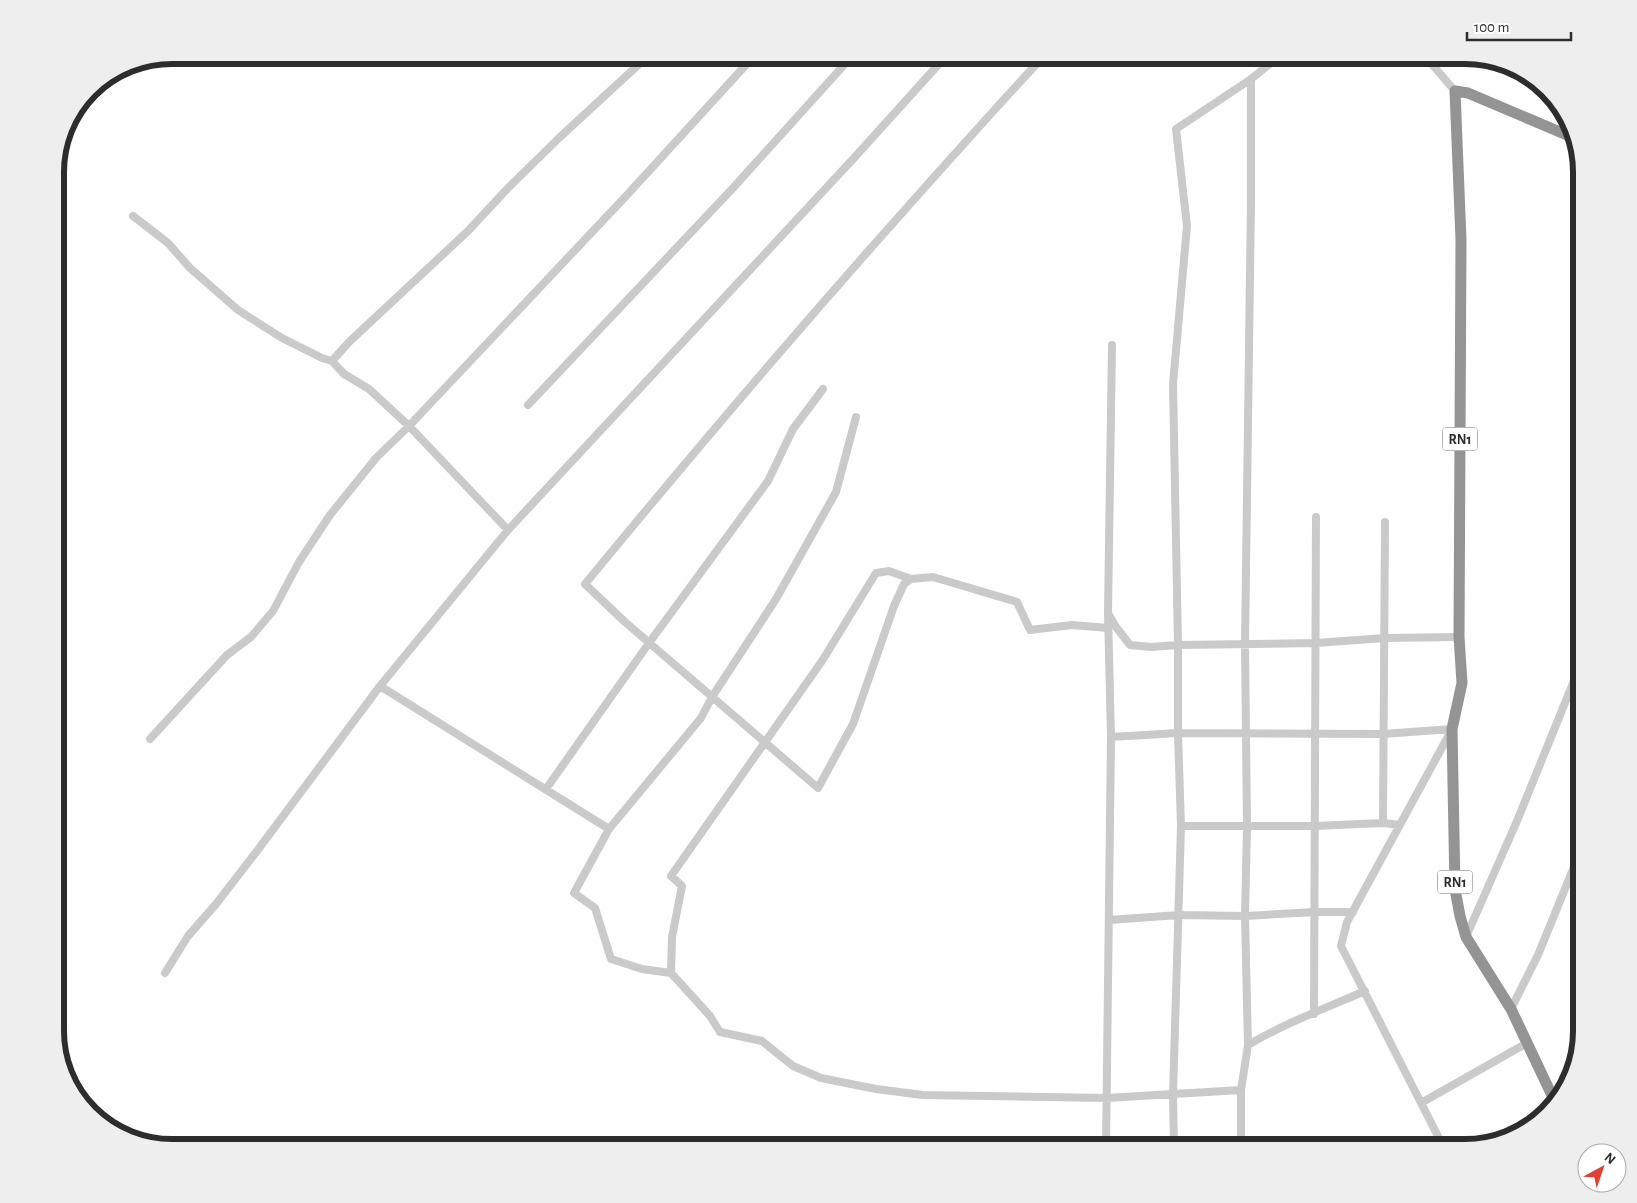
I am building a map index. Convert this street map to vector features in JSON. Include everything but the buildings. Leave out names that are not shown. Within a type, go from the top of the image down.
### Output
[{"type":"highway","points":[[1455,91],[1468,93],[1567,135]]},
{"type":"highway","name":"RN1","points":[[1455,91],[1461,240],[1459,637],[1462,683],[1452,729],[1455,889],[1466,937],[1511,1009],[1552,1096]]},
{"type":"street","points":[[332,361],[349,342],[468,231],[560,137],[639,64]]},
{"type":"street","points":[[150,739],[227,655],[251,637],[273,611],[299,562],[330,515],[376,458],[409,426],[627,196],[747,64]]},
{"type":"street","points":[[528,405],[733,188],[846,64]]},
{"type":"street","points":[[165,973],[188,936],[257,852],[380,686],[508,530],[939,64]]},
{"type":"street","points":[[911,579],[904,584],[894,606],[853,724],[818,788],[649,643],[585,584],[782,349],[986,118],[1037,64]]},
{"type":"street","points":[[1174,1139],[1173,1095],[1181,826],[1173,384],[1187,226],[1176,129],[1251,79],[1269,64]]},
{"type":"street","points":[[1432,64],[1455,91]]},
{"type":"street","points":[[1240,1139],[1241,1090],[1248,1045],[1245,644],[1251,79]]},
{"type":"street","points":[[133,216],[168,243],[190,268],[238,310],[282,338],[332,361],[344,374],[369,389],[409,426],[508,530]]},
{"type":"street","points":[[1106,1139],[1111,736],[1108,612],[1112,345]]},
{"type":"street","points":[[546,789],[649,643],[768,480],[793,429],[823,389]]},
{"type":"street","points":[[856,417],[836,492],[776,599],[712,697],[701,718],[609,829],[574,893],[595,908],[611,959],[642,969],[671,973],[710,1016],[720,1032],[762,1041],[793,1066],[821,1078],[876,1089],[924,1095],[1106,1098],[1241,1090]]},
{"type":"street","points":[[1314,1014],[1316,517]]},
{"type":"street","points":[[1383,823],[1385,522]]},
{"type":"street","points":[[671,973],[672,937],[682,886],[671,876],[822,661],[876,573],[889,571],[911,579],[933,577],[1017,602],[1030,630],[1072,626],[1108,628]]},
{"type":"street","points":[[1108,612],[1116,627],[1130,645],[1151,647],[1178,644],[1316,643],[1385,638],[1459,637]]},
{"type":"street","points":[[1466,937],[1517,821],[1573,683]]},
{"type":"street","points":[[380,686],[609,829]]},
{"type":"street","points":[[1111,736],[1178,733],[1384,734],[1452,729]]},
{"type":"street","points":[[1439,1139],[1341,946],[1353,912],[1452,729]]},
{"type":"street","points":[[1181,826],[1315,826],[1383,823],[1400,825]]},
{"type":"street","points":[[1511,1009],[1538,955],[1573,870]]},
{"type":"street","points":[[1109,920],[1179,915],[1246,916],[1353,912]]},
{"type":"street","points":[[1248,1045],[1273,1030],[1314,1014],[1365,990]]},
{"type":"street","points":[[1421,1103],[1526,1044]]},
{"type":"street","points":[[1546,1084],[1556,1089]]}]
